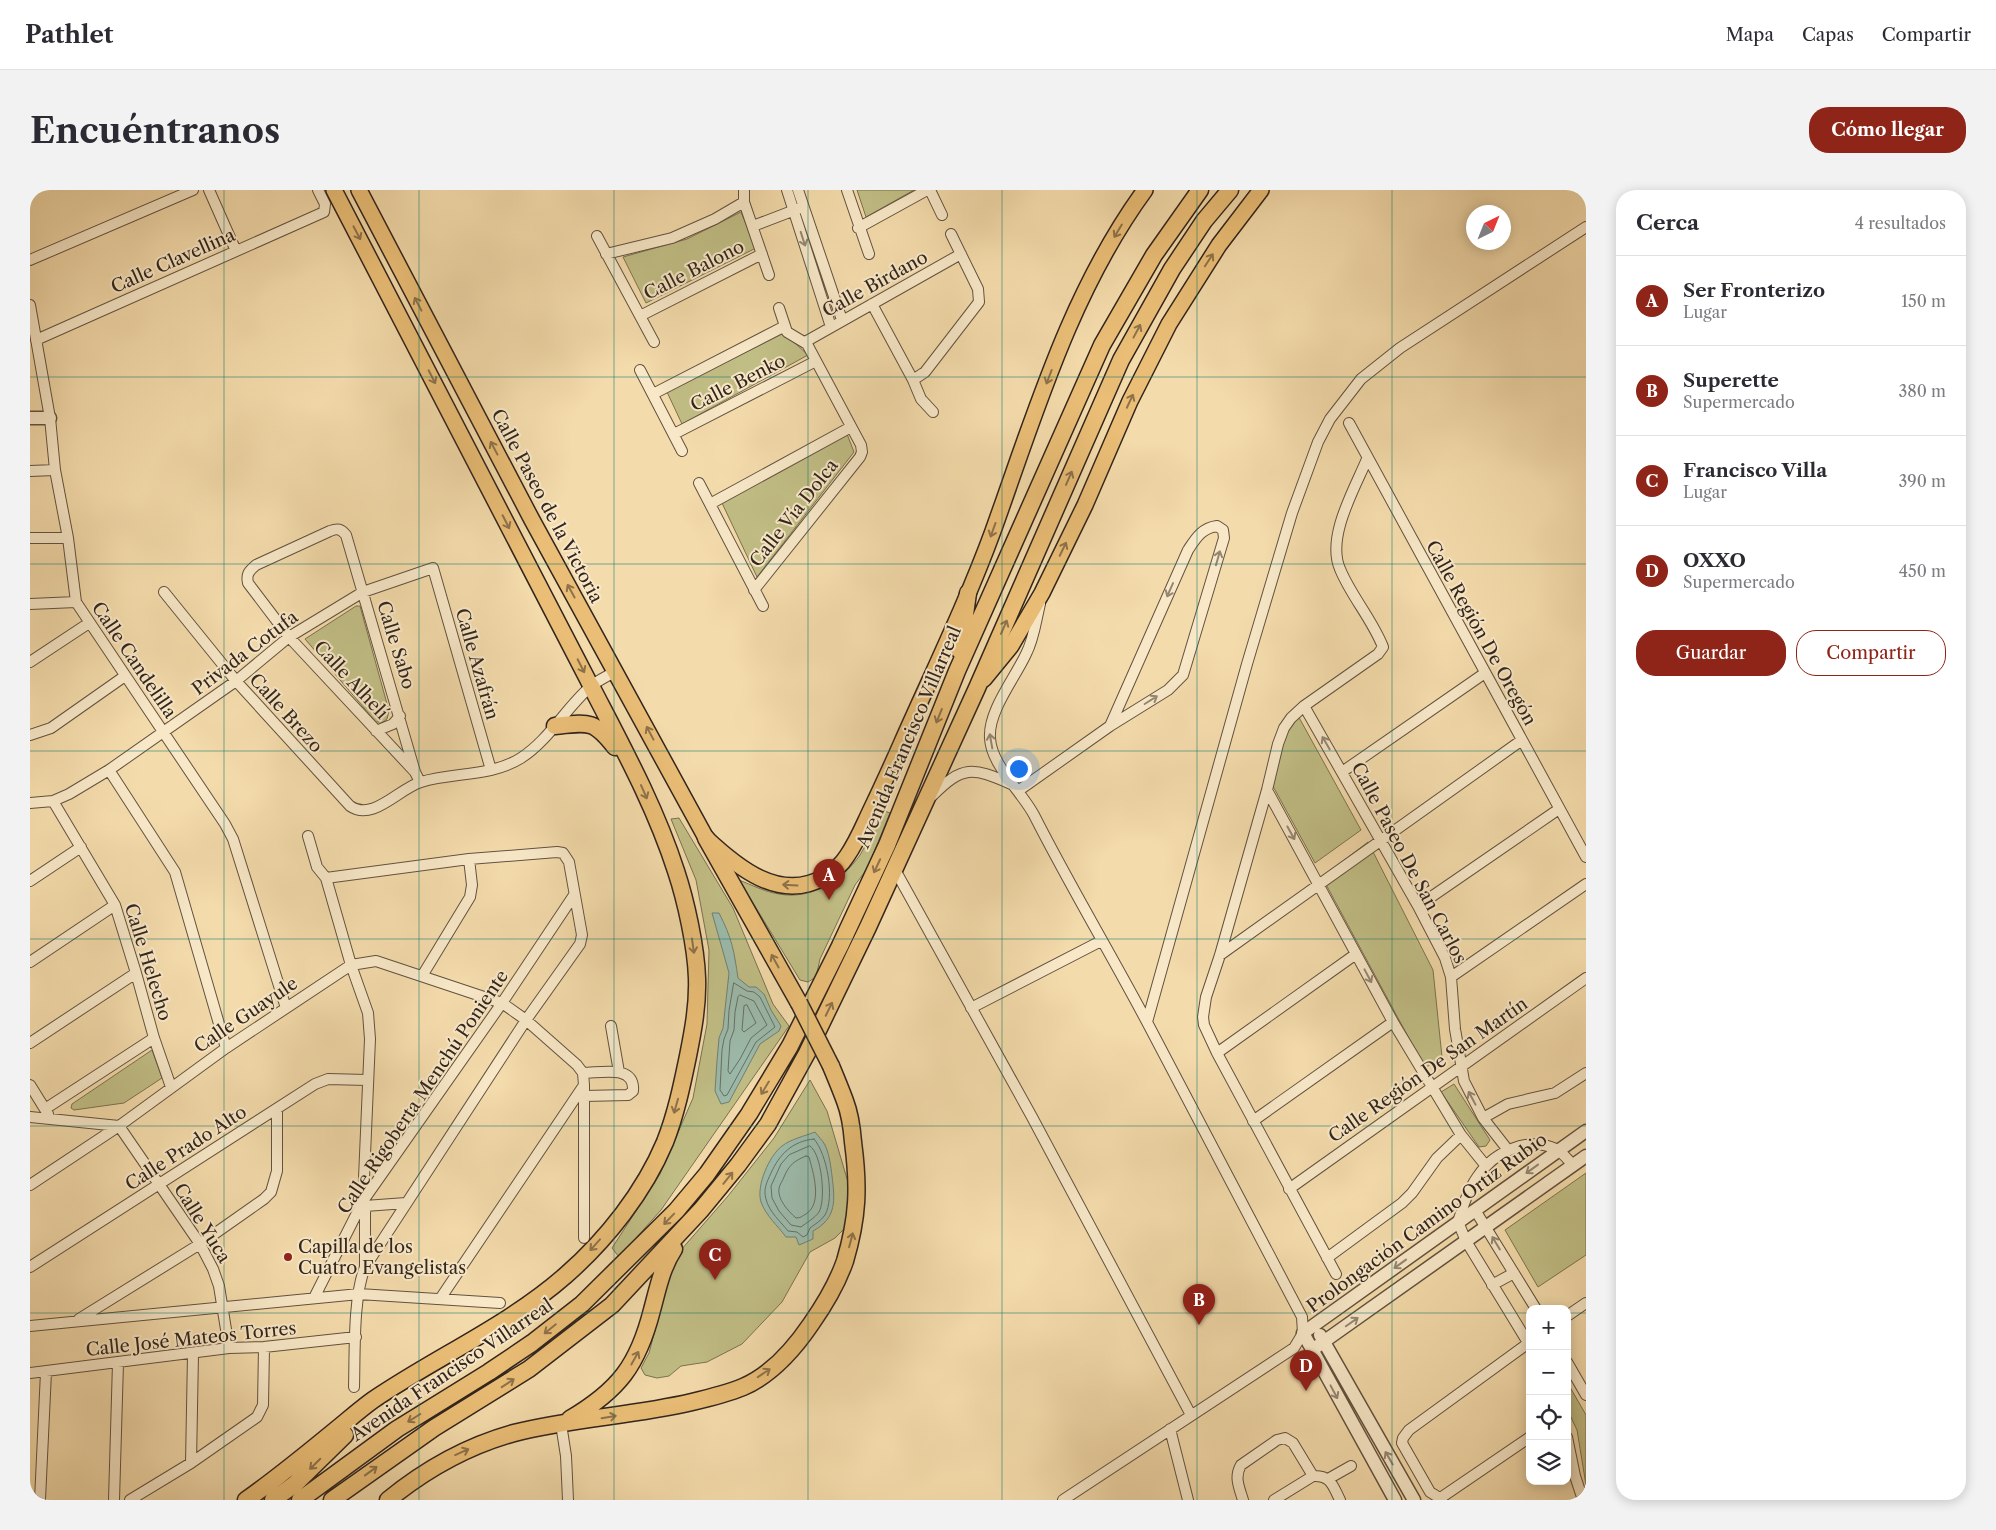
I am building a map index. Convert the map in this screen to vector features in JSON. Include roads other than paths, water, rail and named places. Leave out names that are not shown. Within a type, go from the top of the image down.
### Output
[{"type":"highway","name":"Avenida Francisco Villarreal","points":[[300,1500],[397,1429],[532,1344],[575,1310],[676,1211],[707,1174],[749,1114],[790,1046],[840,946],[887,845],[957,671],[1102,344],[1154,255],[1200,190]]},
{"type":"highway","points":[[332,1500],[395,1455],[521,1374],[571,1338],[612,1305],[701,1210],[763,1131],[790,1085],[852,962],[977,688],[1121,360],[1172,269],[1204,222],[1230,190]]},
{"type":"highway","points":[[957,671],[968,593]]},
{"type":"highway","points":[[246,1500],[272,1482],[370,1402],[500,1324],[535,1300],[566,1275],[621,1216],[646,1179],[665,1142],[676,1108],[694,1024],[697,978],[690,926],[677,873],[660,827],[633,767],[591,686]]},
{"type":"highway","points":[[555,726],[578,723],[597,727],[633,767]]},
{"type":"highway","points":[[389,1499],[455,1454],[515,1433],[676,1406],[720,1396],[744,1386],[773,1367],[807,1330],[826,1301],[841,1272],[852,1236],[858,1200],[857,1171],[846,1103],[831,1066],[799,1003],[706,838]]},
{"type":"highway","points":[[561,1424],[590,1407],[605,1395],[628,1370],[642,1346],[668,1258],[701,1210]]},
{"type":"highway","points":[[273,1500],[295,1484],[401,1382]]},
{"type":"main road","points":[[334,190],[591,686]]},
{"type":"main road","name":"Calle Paseo de la Victoria","points":[[359,190],[532,520],[706,838]]},
{"type":"main road","points":[[706,838],[744,870],[771,882],[791,887],[823,878],[836,869],[847,856],[879,793],[968,593],[1064,338],[1098,265],[1118,230],[1145,190]]},
{"type":"main road","points":[[977,688],[1011,646],[1042,593],[1085,505],[1130,401],[1170,324],[1219,245],[1261,190]]},
{"type":"street","points":[[30,260],[192,190]]},
{"type":"street","points":[[209,190],[236,251]]},
{"type":"street","name":"Calle Clavellina","points":[[36,340],[324,212],[325,204],[318,190]]},
{"type":"street","points":[[744,190],[744,202],[769,275]]},
{"type":"street","points":[[787,190],[799,209],[842,320]]},
{"type":"street","points":[[798,190],[799,209],[831,327]]},
{"type":"street","points":[[847,190],[858,228],[869,254]]},
{"type":"street","points":[[858,228],[928,190],[942,215]]},
{"type":"street","points":[[606,254],[672,238],[715,219],[744,202]]},
{"type":"street","points":[[753,226],[799,209]]},
{"type":"street","points":[[1147,1022],[1247,664],[1287,532],[1307,468],[1330,419],[1361,379],[1400,348],[1586,227]]},
{"type":"street","points":[[913,380],[925,372],[979,302],[978,288],[951,234]]},
{"type":"street","points":[[597,236],[654,342]]},
{"type":"street","name":"Calle Balono","points":[[640,316],[762,254]]},
{"type":"street","name":"Calle Birdano","points":[[805,342],[961,254]]},
{"type":"street","points":[[872,304],[913,380],[921,399],[933,412]]},
{"type":"street","name":"Calle Candelilla","points":[[30,305],[50,418],[55,470],[68,538],[76,602],[225,824],[233,839],[286,1008]]},
{"type":"street","points":[[780,308],[785,326],[790,335],[805,342],[851,427]]},
{"type":"street","points":[[653,394],[785,326]]},
{"type":"street","name":"Calle Benko","points":[[674,434],[816,361]]},
{"type":"street","points":[[640,370],[682,451]]},
{"type":"street","points":[[30,418],[50,418]]},
{"type":"street","name":"Calle Región De Oregón","points":[[1349,424],[1586,857]]},
{"type":"street","name":"Calle Vía Dolca","points":[[710,504],[851,427],[861,445],[862,452],[860,457],[754,590]]},
{"type":"street","points":[[1336,1274],[1217,1053],[1204,1025],[1203,1017],[1206,997],[1220,955],[1284,728],[1291,718],[1304,706],[1378,654],[1383,647],[1340,570],[1335,553],[1341,521],[1367,459]]},
{"type":"street","points":[[30,472],[55,470]]},
{"type":"street","name":"Calle Vía Dolca","points":[[699,483],[763,606]]},
{"type":"street","points":[[1015,788],[1168,690],[1183,675],[1224,538],[1223,530],[1217,526],[1210,527],[1202,532],[1188,550],[1110,726]]},
{"type":"street","name":"Calle Sabo","points":[[330,531],[342,530],[346,535],[415,772],[420,782]]},
{"type":"street","name":"Calle Alhelí","points":[[330,531],[256,565],[249,570],[246,577],[248,583],[289,637],[415,772]]},
{"type":"street","points":[[30,538],[68,538]]},
{"type":"street","name":"Privada Cotufa","points":[[30,803],[53,801],[109,770],[236,681],[289,637],[363,592],[433,568]]},
{"type":"street","name":"Calle Azafrán","points":[[433,568],[491,770]]},
{"type":"street","name":"Calle Brezo","points":[[164,592],[236,681],[350,806],[357,811],[372,810],[420,782]]},
{"type":"street","points":[[1042,593],[1034,634],[1027,652],[994,713],[990,725],[990,740],[993,751],[1015,788],[1031,810],[1068,881],[1147,1022],[1302,1317],[1303,1333],[1395,1500]]},
{"type":"street","points":[[30,604],[76,602]]},
{"type":"street","points":[[30,662],[89,623]]},
{"type":"street","points":[[420,782],[491,770],[521,758],[555,726],[591,686],[616,671]]},
{"type":"street","points":[[1342,772],[1485,673]]},
{"type":"street","points":[[30,735],[50,728],[124,676]]},
{"type":"street","name":"Calle Paseo De San Carlos","points":[[1304,706],[1418,906],[1445,958],[1452,977],[1461,1068],[1471,1096],[1483,1118],[1508,1150]]},
{"type":"street","points":[[376,731],[393,724],[400,716]]},
{"type":"street","points":[[1220,955],[1522,740]]},
{"type":"street","points":[[109,770],[175,872],[226,1048]]},
{"type":"street","points":[[924,804],[945,783],[964,772],[984,774],[1015,788]]},
{"type":"street","points":[[1267,790],[1431,1088],[1461,1135],[1486,1166]]},
{"type":"street","name":"Calle Helecho","points":[[53,801],[115,905],[154,1038],[171,1086]]},
{"type":"street","points":[[1418,906],[1559,809]]},
{"type":"street","points":[[308,836],[317,867],[326,878],[351,965],[368,1013],[370,1028],[364,1204],[365,1267]]},
{"type":"street","points":[[30,881],[81,847]]},
{"type":"street","points":[[326,878],[469,859],[563,853],[569,862],[582,934],[580,944],[526,1020],[365,1267],[361,1277],[359,1294],[354,1387]]},
{"type":"street","points":[[422,976],[470,897],[472,885],[469,859]]},
{"type":"street","points":[[894,868],[1191,1415]]},
{"type":"street","points":[[1452,977],[1586,884]]},
{"type":"street","name":"Calle Rigoberta Menchú Poniente","points":[[314,1298],[364,1204],[502,1004],[574,895]]},
{"type":"street","points":[[30,962],[115,905]]},
{"type":"street","points":[[971,1008],[1101,941]]},
{"type":"street","points":[[1217,1053],[1356,954]]},
{"type":"street","name":"Calle Guayule","points":[[30,1184],[119,1126],[171,1086],[351,965],[376,961],[502,1004],[526,1020],[577,1065],[583,1073]]},
{"type":"street","points":[[30,1043],[136,973]]},
{"type":"street","name":"Calle Región De San Martín","points":[[1289,1189],[1586,978]]},
{"type":"street","points":[[1253,1121],[1393,1022]]},
{"type":"street","points":[[611,1026],[618,1072]]},
{"type":"street","points":[[45,1108],[154,1038]]},
{"type":"street","points":[[584,1090],[631,1093],[633,1091],[633,1080],[628,1074],[618,1072],[583,1073],[584,1238]]},
{"type":"street","points":[[1483,1118],[1508,1104],[1555,1093],[1586,1073]]},
{"type":"street","name":"Calle Prado Alto","points":[[30,1267],[315,1084],[328,1079],[367,1080]]},
{"type":"street","points":[[30,1085],[52,1119]]},
{"type":"street","points":[[440,1299],[584,1090]]},
{"type":"street","points":[[76,1321],[200,1244],[264,1199],[271,1192],[277,1171],[277,1109]]},
{"type":"street","points":[[30,1117],[119,1126]]},
{"type":"street","name":"Calle Yuca","points":[[119,1126],[200,1244],[213,1269],[219,1286],[229,1348]]},
{"type":"street","name":"Prolongación Camino Ortiz Rubio","points":[[1063,1500],[1294,1348],[1303,1333],[1558,1149],[1586,1131]]},
{"type":"street","points":[[1327,1258],[1402,1203],[1412,1193],[1437,1158],[1461,1135]]},
{"type":"street","points":[[1526,1338],[1466,1241],[1458,1222],[1471,1188],[1486,1166],[1508,1150],[1535,1144],[1558,1149],[1573,1165]]},
{"type":"street","name":"Prolongación Camino Ortiz Rubio","points":[[1312,1350],[1586,1156]]},
{"type":"street","points":[[364,1204],[406,1203]]},
{"type":"street","points":[[1475,1210],[1534,1305]]},
{"type":"street","points":[[1492,1285],[1514,1273]]},
{"type":"street","points":[[30,1326],[359,1294],[500,1303]]},
{"type":"street","points":[[1571,1313],[1586,1303]]},
{"type":"street","points":[[1302,1317],[1315,1325],[1414,1500]]},
{"type":"street","name":"Calle José Mateos Torres","points":[[30,1373],[229,1348],[264,1347],[356,1337]]},
{"type":"street","points":[[1526,1345],[1408,1430],[1402,1443],[1430,1492],[1438,1497],[1442,1497],[1526,1440]]},
{"type":"street","points":[[130,1500],[191,1463],[257,1418],[263,1406],[264,1347]]},
{"type":"street","points":[[1294,1348],[1312,1350]]},
{"type":"street","points":[[191,1463],[192,1354]]},
{"type":"street","points":[[114,1500],[118,1363]]},
{"type":"street","points":[[1571,1369],[1586,1395]]},
{"type":"street","points":[[40,1500],[46,1372]]},
{"type":"street","points":[[561,1424],[566,1456],[568,1500]]},
{"type":"street","points":[[1170,1429],[1188,1500]]},
{"type":"street","points":[[1243,1500],[1236,1478],[1240,1465],[1280,1438],[1285,1438],[1292,1443],[1313,1476]]},
{"type":"street","points":[[1568,1440],[1579,1498]]},
{"type":"street","points":[[1328,1479],[1351,1466]]},
{"type":"street","points":[[1274,1500],[1313,1476],[1322,1476],[1328,1479],[1340,1500]]},
{"type":"water","points":[[712,913],[719,913],[730,937],[738,978],[749,987],[756,987],[764,994],[781,1026],[779,1031],[760,1044],[729,1102],[721,1104],[715,1091],[719,1038],[723,1028],[729,973]]},
{"type":"water","points":[[815,1132],[824,1143],[828,1152],[832,1172],[834,1201],[827,1220],[813,1231],[813,1239],[799,1245],[796,1237],[786,1237],[772,1221],[761,1202],[760,1188],[768,1164],[777,1151],[790,1141]]},
{"type":"place","name":"Ser Fronterizo","points":[[829,900]]},
{"type":"place","name":"Capilla de los Cuatro Evangelistas","points":[[288,1257]]},
{"type":"place","name":"Francisco Villa","points":[[715,1280]]},
{"type":"place","name":"Superette","points":[[1199,1325]]},
{"type":"place","name":"OXXO","points":[[1306,1391]]}]
